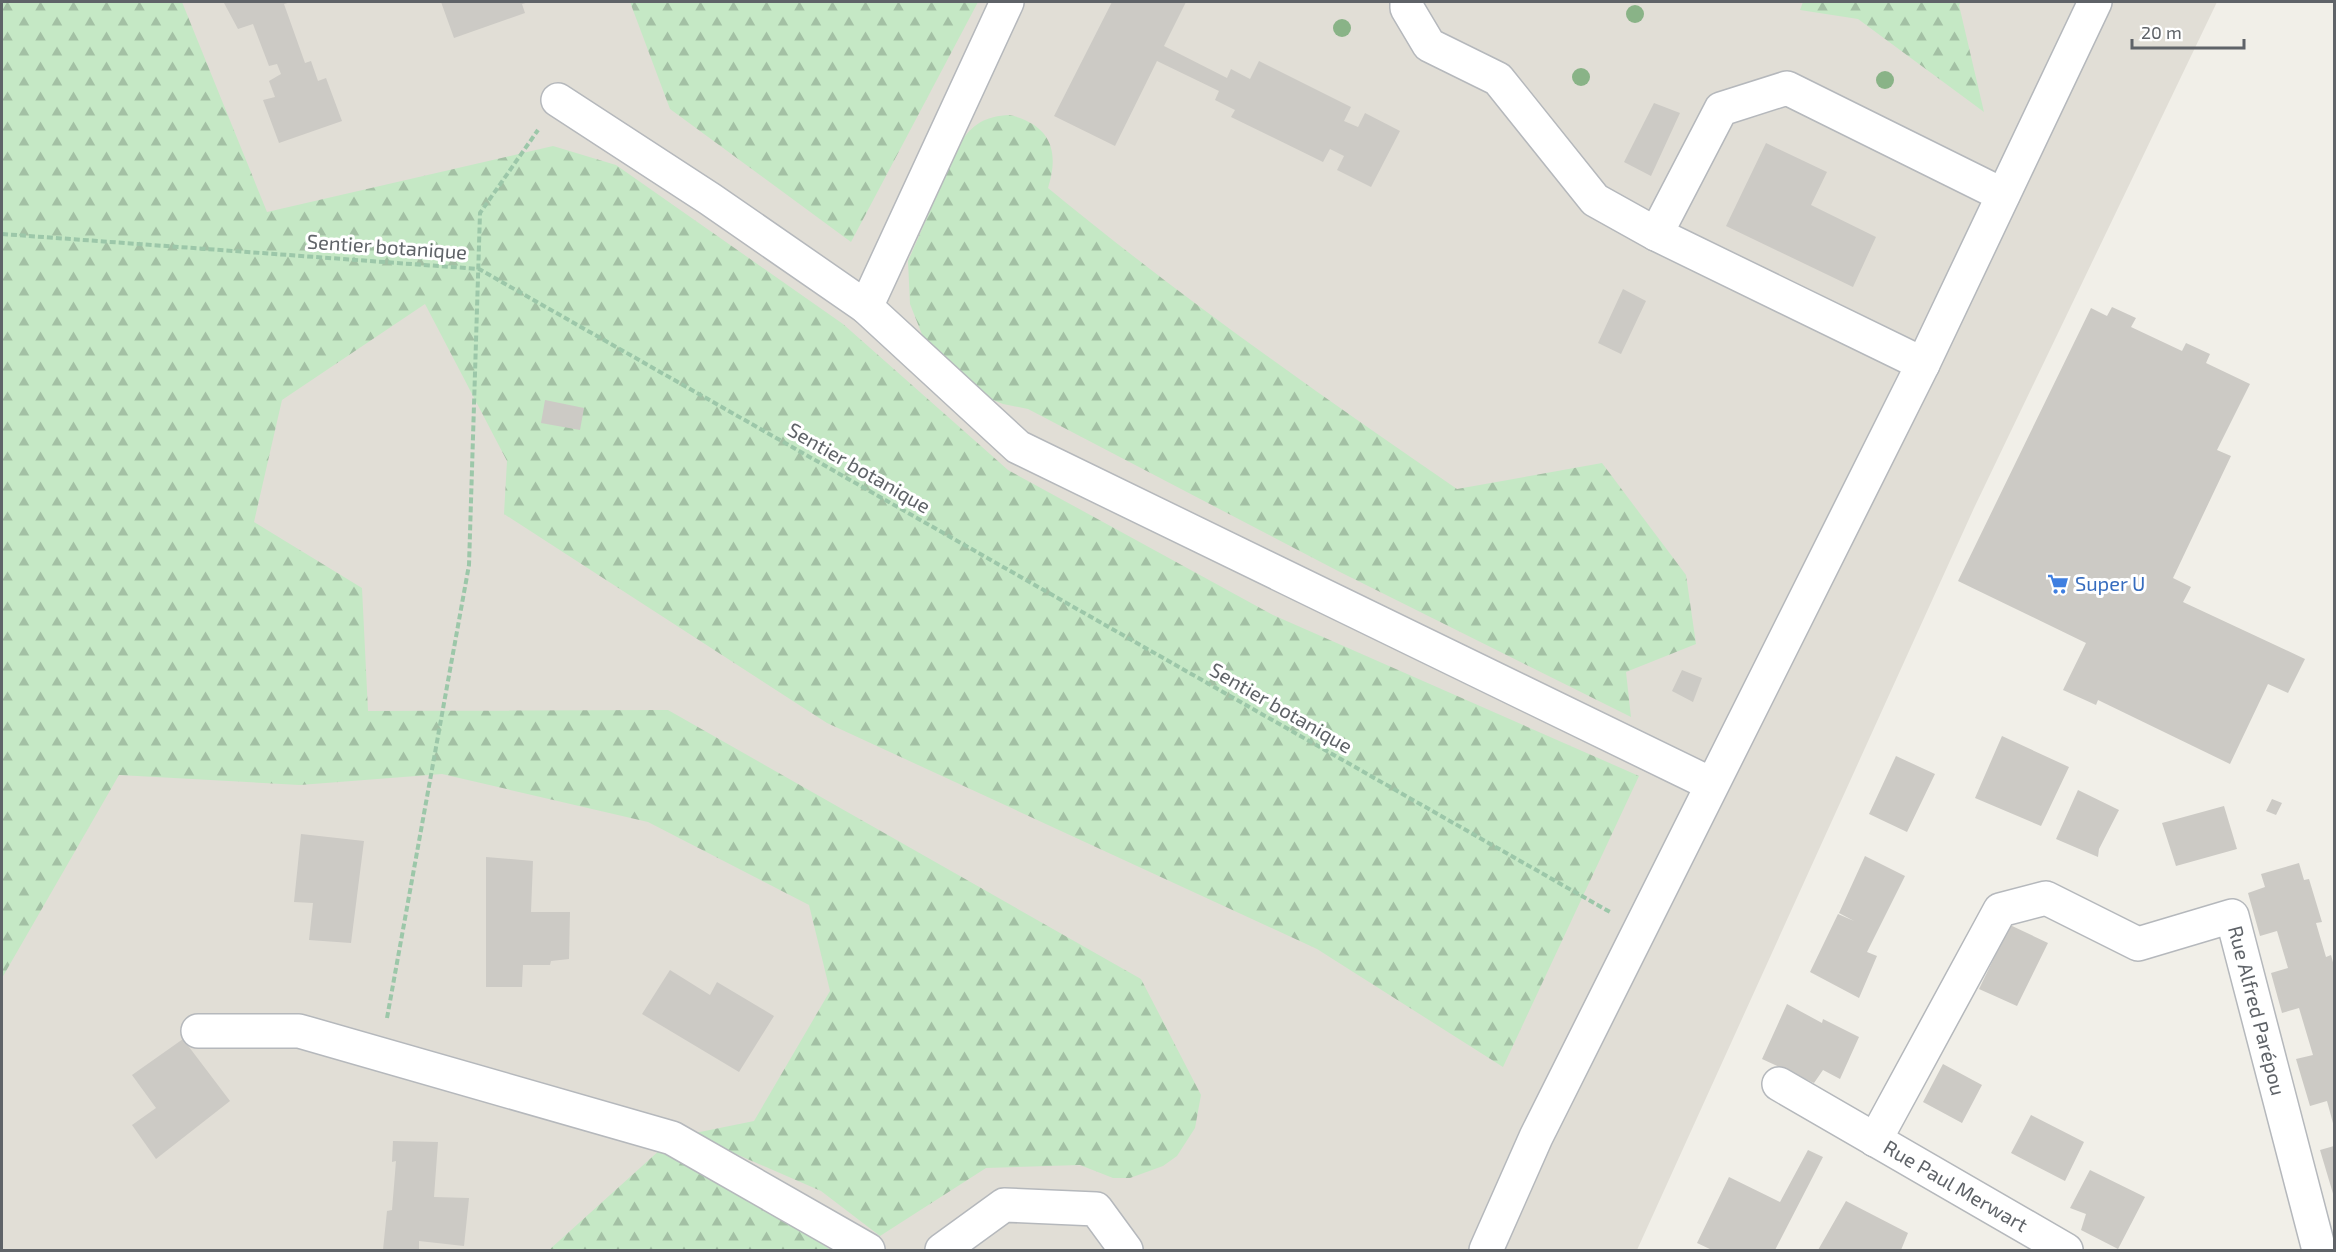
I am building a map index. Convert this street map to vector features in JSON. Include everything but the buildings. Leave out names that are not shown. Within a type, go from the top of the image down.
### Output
[{"type":"street","points":[[866,307],[1007,2]]},
{"type":"street","points":[[1407,2],[1407,8],[1429,45],[1498,79],[1595,200],[1656,234],[1923,364]]},
{"type":"street","points":[[1486,1251],[1536,1137],[1923,364],[2095,2]]},
{"type":"street","points":[[1656,234],[1721,109],[1787,87],[2003,195]]},
{"type":"street","points":[[558,100],[710,198],[866,307],[1018,447],[1711,784]]},
{"type":"street","name":"Rue Alfred Parépou","points":[[1875,1140],[2000,910],[2046,898],[2138,944],[2232,916],[2319,1251]]},
{"type":"street","points":[[198,1030],[298,1031],[672,1138],[868,1251]]},
{"type":"street","name":"Rue Paul Merwart","points":[[1779,1084],[2066,1251]]},
{"type":"street","points":[[942,1251],[1004,1205],[1096,1209],[1126,1251]]},
{"type":"path","points":[[380,1056],[469,565],[480,213],[558,100]]},
{"type":"path","name":"Sentier botanique","points":[[2,234],[479,269],[1640,929]]},
{"type":"shaded area","points":[[2,2],[2217,2],[1974,508],[1637,1250],[2,1250]]},
{"type":"green space","points":[[2,2],[182,2],[267,212],[553,146],[616,165],[843,324],[1008,470],[1273,615],[1639,776],[1503,1067],[1317,949],[827,723],[504,514],[507,461],[425,304],[282,400],[254,522],[362,588],[368,711],[668,710],[1141,979],[1201,1095],[1195,1128],[1177,1156],[1163,1166],[1130,1178],[1113,1178],[1080,1165],[986,1168],[880,1236],[821,1191],[690,1134],[754,1121],[830,991],[809,905],[648,822],[442,774],[300,785],[119,775],[2,978]]},
{"type":"green space","points":[[630,2],[978,2],[851,242],[670,109]]},
{"type":"green space","points":[[1803,2],[1961,2],[1959,5],[1984,112],[1858,19],[1800,10]]},
{"type":"green space","points":[[1010,115],[1034,125],[1049,141],[1053,162],[1048,188],[1147,267],[1249,343],[1457,489],[1602,463],[1686,575],[1696,644],[1626,672],[1631,717],[1338,571],[1028,409],[1003,404],[981,395],[927,347],[910,304],[908,261],[959,145],[980,122],[993,117]]},
{"type":"green space","points":[[661,1149],[773,1213],[831,1250],[549,1250]]},
{"type":"place","name":"Super U","points":[[2058,584]]}]
